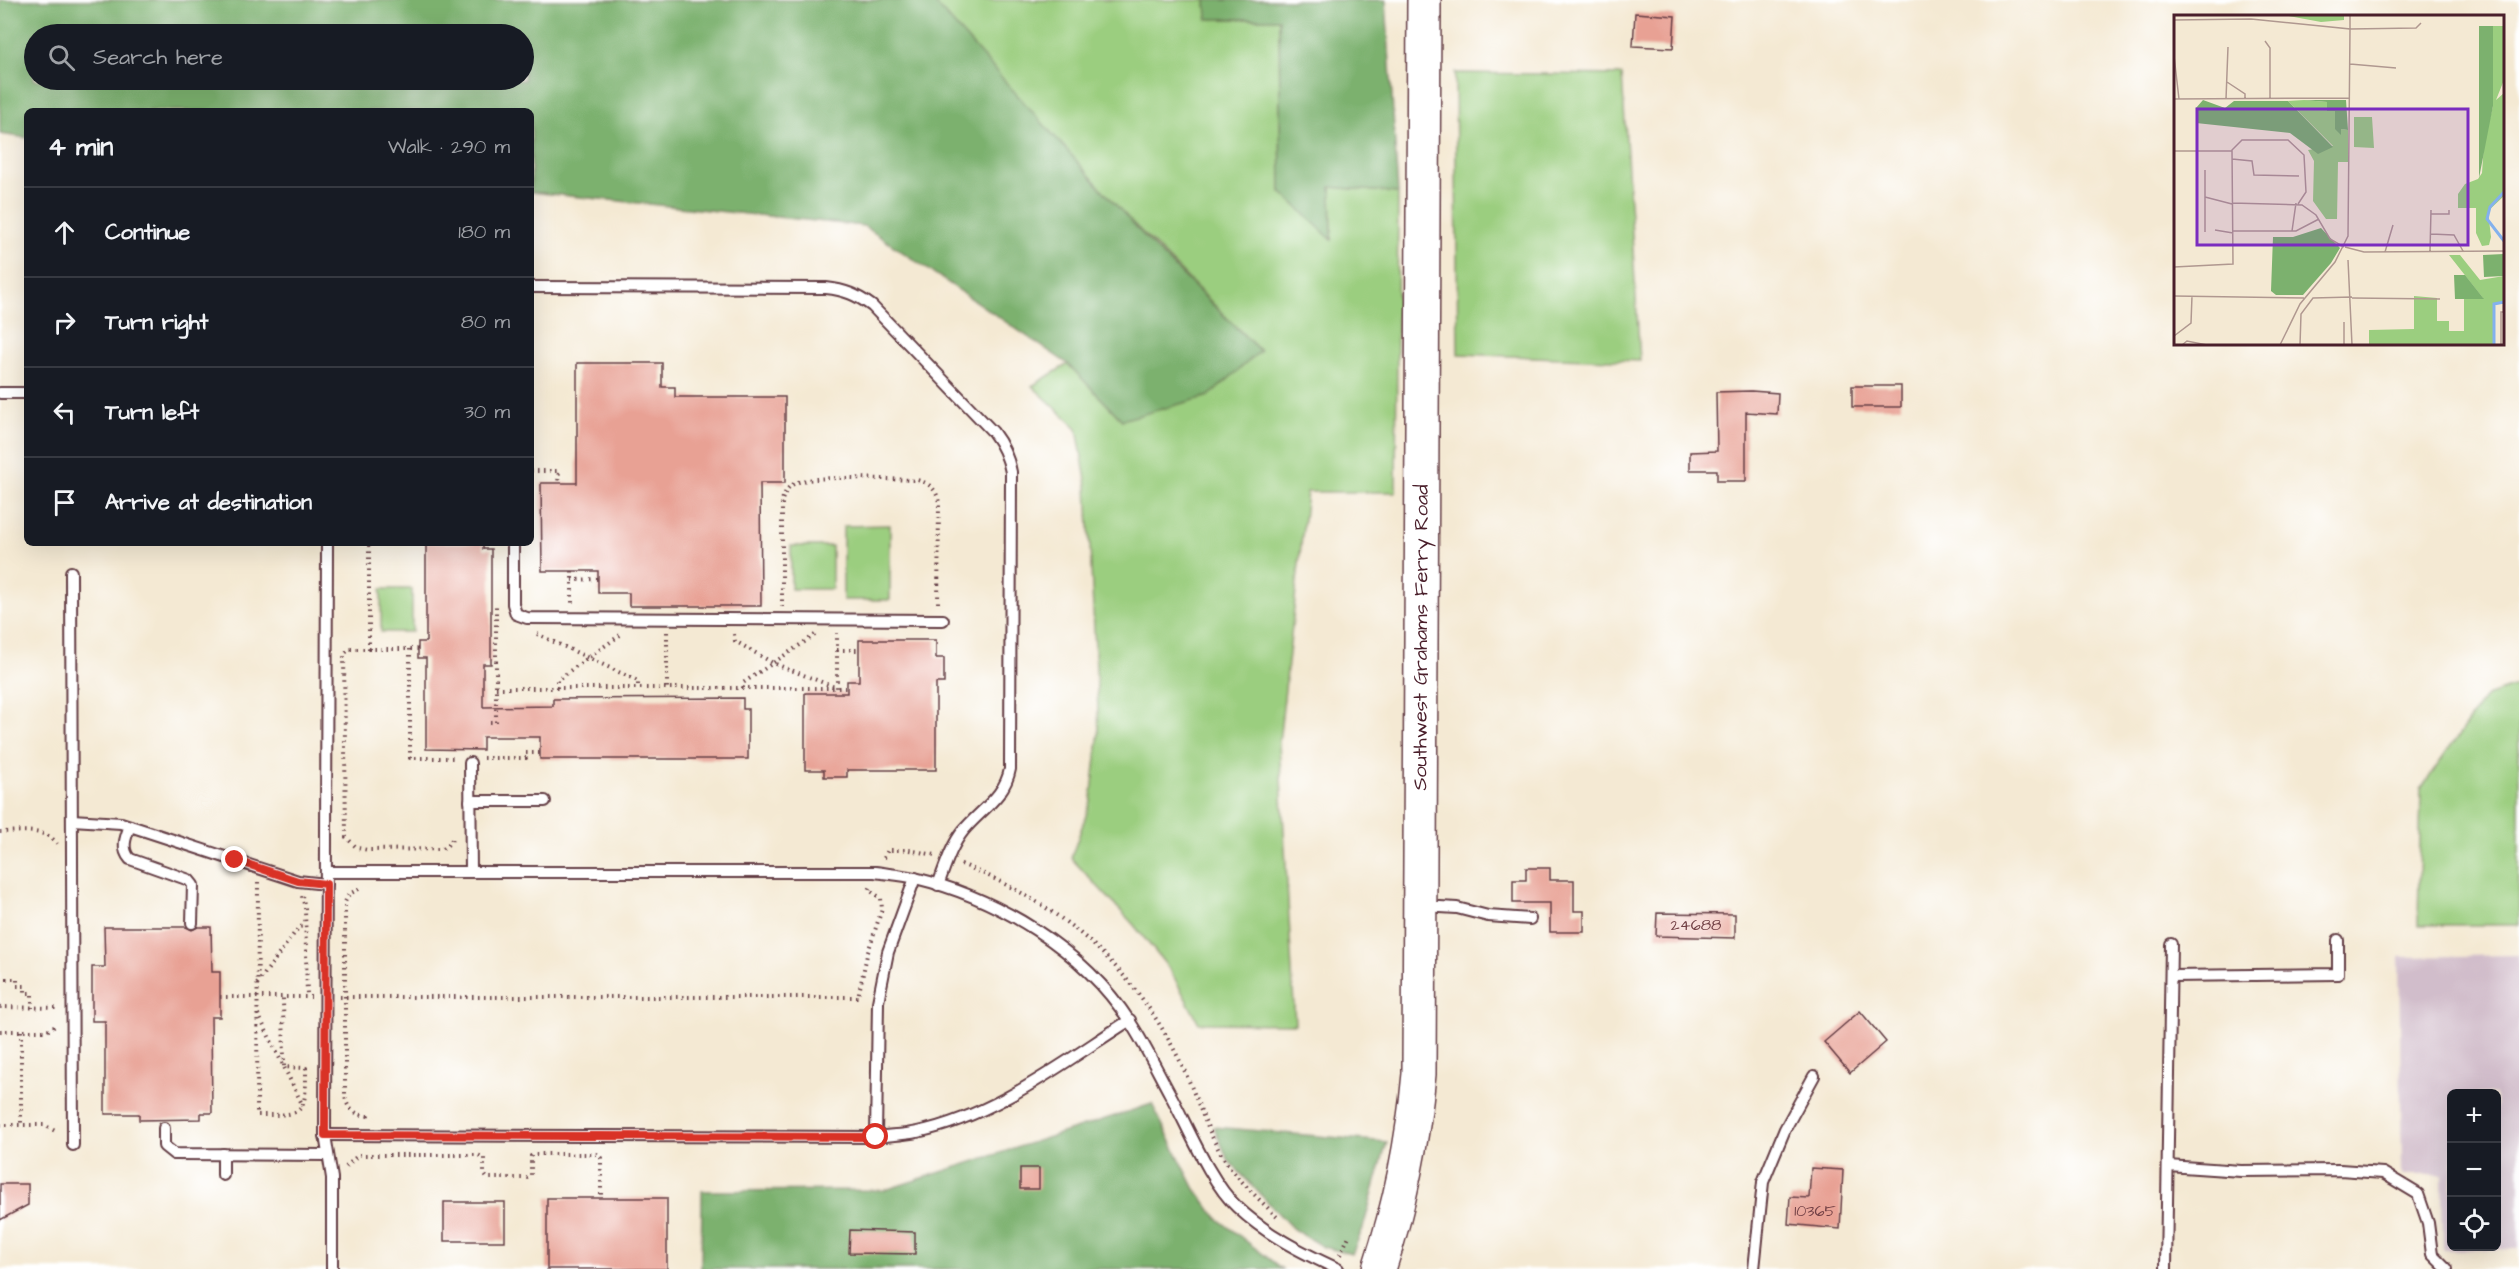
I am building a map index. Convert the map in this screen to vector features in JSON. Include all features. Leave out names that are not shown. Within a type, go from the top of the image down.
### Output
[{"type":"main road","name":"Southwest Grahams Ferry Road","points":[[1379,1269],[1405,1180],[1419,1074],[1424,0]]},
{"type":"lane","points":[[534,287],[826,288],[844,290],[859,296],[872,306],[1002,444],[1008,456],[1011,472],[1010,769],[1008,781],[1002,791],[959,837],[938,885]]},
{"type":"lane","points":[[0,393],[24,393]]},
{"type":"lane","points":[[327,546],[325,1135],[332,1178],[332,1269]]},
{"type":"lane","points":[[513,546],[513,604],[516,614],[526,618],[941,620]]},
{"type":"lane","points":[[70,572],[73,1145]]},
{"type":"lane","points":[[471,872],[472,760]]},
{"type":"lane","points":[[470,801],[545,801]]},
{"type":"lane","points":[[72,820],[104,821],[130,826],[298,881],[326,884]]},
{"type":"lane","points":[[130,826],[125,838],[124,850],[130,859],[189,880],[193,885],[192,923]]},
{"type":"lane","points":[[326,872],[875,872],[915,878],[938,885],[996,908],[1025,924],[1071,956],[1130,1020],[1211,1172],[1236,1206],[1280,1241],[1338,1269]]},
{"type":"lane","points":[[876,1137],[879,993],[888,952],[915,878]]},
{"type":"lane","points":[[1420,906],[1456,908],[1488,916],[1530,919]]},
{"type":"lane","points":[[2170,976],[2338,974],[2338,940]]},
{"type":"lane","points":[[2166,1269],[2171,944]]},
{"type":"lane","points":[[325,1135],[876,1137],[918,1132],[951,1122],[1013,1094],[1130,1020]]},
{"type":"lane","points":[[1754,1269],[1763,1182],[1785,1129],[1814,1076]]},
{"type":"lane","points":[[164,1128],[164,1146],[170,1152],[328,1155]]},
{"type":"lane","points":[[223,1154],[223,1175]]},
{"type":"lane","points":[[2168,1166],[2241,1171],[2340,1170],[2384,1173],[2418,1194],[2428,1223],[2432,1254],[2447,1269]]},
{"type":"path","points":[[534,471],[559,471],[558,483]]},
{"type":"path","points":[[782,619],[782,500],[794,483],[815,479],[917,480],[931,486],[936,492],[939,503],[941,620]]},
{"type":"path","points":[[369,546],[369,649]]},
{"type":"path","points":[[572,571],[573,618]]},
{"type":"path","points":[[572,580],[598,579]]},
{"type":"path","points":[[490,722],[496,722],[496,604]]},
{"type":"path","points":[[557,688],[557,680],[644,619]]},
{"type":"path","points":[[666,619],[667,688]]},
{"type":"path","points":[[734,619],[735,641],[773,663],[837,688]]},
{"type":"path","points":[[743,688],[743,683],[837,620]]},
{"type":"path","points":[[837,620],[837,688]]},
{"type":"path","points":[[496,624],[507,624]]},
{"type":"path","points":[[528,629],[638,681],[638,688]]},
{"type":"path","points":[[418,649],[350,649],[344,654],[345,832],[352,845],[361,850],[442,849],[450,843],[455,834]]},
{"type":"path","points":[[410,649],[410,758],[472,760],[526,758],[526,753],[540,753]]},
{"type":"path","points":[[837,650],[859,650]]},
{"type":"path","points":[[496,688],[847,688]]},
{"type":"path","points":[[0,832],[42,833],[53,838],[59,849]]},
{"type":"path","points":[[368,850],[368,888],[354,890],[345,902],[344,976],[345,1099],[351,1110],[368,1116],[368,1154]]},
{"type":"path","points":[[250,878],[268,884]]},
{"type":"path","points":[[258,881],[256,888],[257,1115],[290,1115],[303,1107],[306,1095],[306,1068],[284,1067]]},
{"type":"path","points":[[298,894],[305,903],[307,997]]},
{"type":"path","points":[[257,985],[299,927],[306,926]]},
{"type":"path","points":[[0,979],[17,979],[17,986],[25,986],[25,993],[32,993],[32,1008]]},
{"type":"path","points":[[283,997],[284,1067]]},
{"type":"path","points":[[220,998],[325,997]]},
{"type":"path","points":[[0,1031],[52,1030],[56,1027],[59,998]]},
{"type":"path","points":[[0,1007],[32,1008],[59,1013],[73,1008]]},
{"type":"path","points":[[257,1011],[303,1107]]},
{"type":"path","points":[[21,1031],[21,1125]]},
{"type":"path","points":[[0,1125],[48,1126],[56,1130],[59,1137]]},
{"type":"path","points":[[344,1176],[346,1165],[352,1158],[368,1154],[481,1155],[484,1158],[484,1174],[487,1178],[527,1178],[531,1175],[532,1155],[599,1155],[601,1198]]},
{"type":"shaded area","points":[[2519,955],[2519,1249],[2501,1249],[2501,1089],[2447,1089],[2447,1250],[2443,1250],[2442,1175],[2402,1175],[2399,957]]},
{"type":"green space","points":[[0,0],[932,0],[1154,247],[1260,351],[1209,396],[1122,420],[1068,364],[864,226],[534,192],[534,108],[24,108],[24,138],[0,134]]},
{"type":"green space","points":[[911,0],[1206,0],[1208,19],[1279,19],[1281,192],[1332,239],[1331,187],[1398,193],[1396,492],[1307,492],[1279,743],[1295,1024],[1199,1023],[1170,970],[1133,924],[1071,858],[1091,801],[1099,731],[1087,486],[1077,428],[1032,386],[1068,364],[1122,420],[1260,351]]},
{"type":"green space","points":[[1206,0],[1386,0],[1398,193],[1331,187],[1332,240],[1281,192],[1279,19],[1207,19]]},
{"type":"green space","points":[[1455,73],[1622,75],[1640,361],[1458,354]]},
{"type":"green space","points":[[890,525],[890,600],[843,600],[843,526]]},
{"type":"green space","points":[[791,546],[832,546],[832,589],[791,589]]},
{"type":"green space","points":[[381,589],[412,589],[412,632],[381,632]]},
{"type":"green space","points":[[2519,685],[2519,925],[2418,925],[2421,789],[2486,696]]},
{"type":"green space","points":[[1152,1104],[1195,1189],[1218,1219],[1282,1269],[701,1269],[702,1191],[885,1190]]},
{"type":"green space","points":[[1214,1127],[1387,1142],[1363,1228],[1352,1254],[1323,1247],[1293,1229],[1228,1160]]},
{"type":"building","points":[[1635,13],[1675,16],[1673,48],[1633,46]]},
{"type":"building","points":[[577,363],[662,363],[662,387],[675,387],[675,397],[785,397],[785,483],[760,483],[761,606],[629,606],[629,593],[598,593],[598,571],[542,571],[541,483],[577,483]]},
{"type":"building","points":[[1852,386],[1901,386],[1901,407],[1852,407]]},
{"type":"building","points":[[1716,392],[1778,393],[1777,414],[1746,412],[1746,481],[1717,481],[1717,470],[1690,470],[1690,452],[1717,451]]},
{"type":"building","points":[[426,546],[483,546],[483,549],[491,549],[491,664],[483,664],[483,707],[553,706],[553,699],[743,698],[743,709],[748,709],[748,759],[540,759],[540,737],[483,737],[483,750],[426,749],[426,658],[418,658],[418,642],[426,642]]},
{"type":"building","points":[[859,640],[936,640],[936,658],[944,658],[944,683],[936,683],[936,770],[847,770],[847,777],[824,777],[824,770],[805,770],[805,693],[847,693],[847,681],[859,681]]},
{"type":"building","points":[[1526,868],[1550,868],[1550,880],[1574,880],[1574,911],[1584,911],[1584,932],[1550,932],[1550,903],[1513,903],[1513,880],[1526,880]]},
{"type":"building","points":[[1657,913],[1735,914],[1735,938],[1656,936]]},
{"type":"building","points":[[104,927],[186,927],[192,930],[198,927],[211,927],[212,972],[220,972],[220,1017],[211,1017],[212,1113],[201,1113],[201,1119],[139,1120],[139,1114],[105,1114],[105,1021],[92,1021],[92,967],[105,967]]},
{"type":"building","points":[[1860,1011],[1886,1042],[1850,1073],[1824,1042]]},
{"type":"building","points":[[1020,1168],[1039,1168],[1039,1189],[1020,1189]]},
{"type":"building","points":[[1811,1168],[1843,1170],[1840,1229],[1788,1224],[1790,1197],[1809,1198]]},
{"type":"building","points":[[0,1184],[28,1184],[28,1205],[0,1220]]},
{"type":"building","points":[[547,1198],[667,1198],[667,1269],[547,1269]]},
{"type":"building","points":[[444,1202],[505,1202],[505,1241],[444,1241]]},
{"type":"building","points":[[850,1230],[915,1232],[915,1254],[849,1253]]},
{"type":"route","points":[[235,860],[298,881],[326,884],[325,1135],[876,1137]]}]
